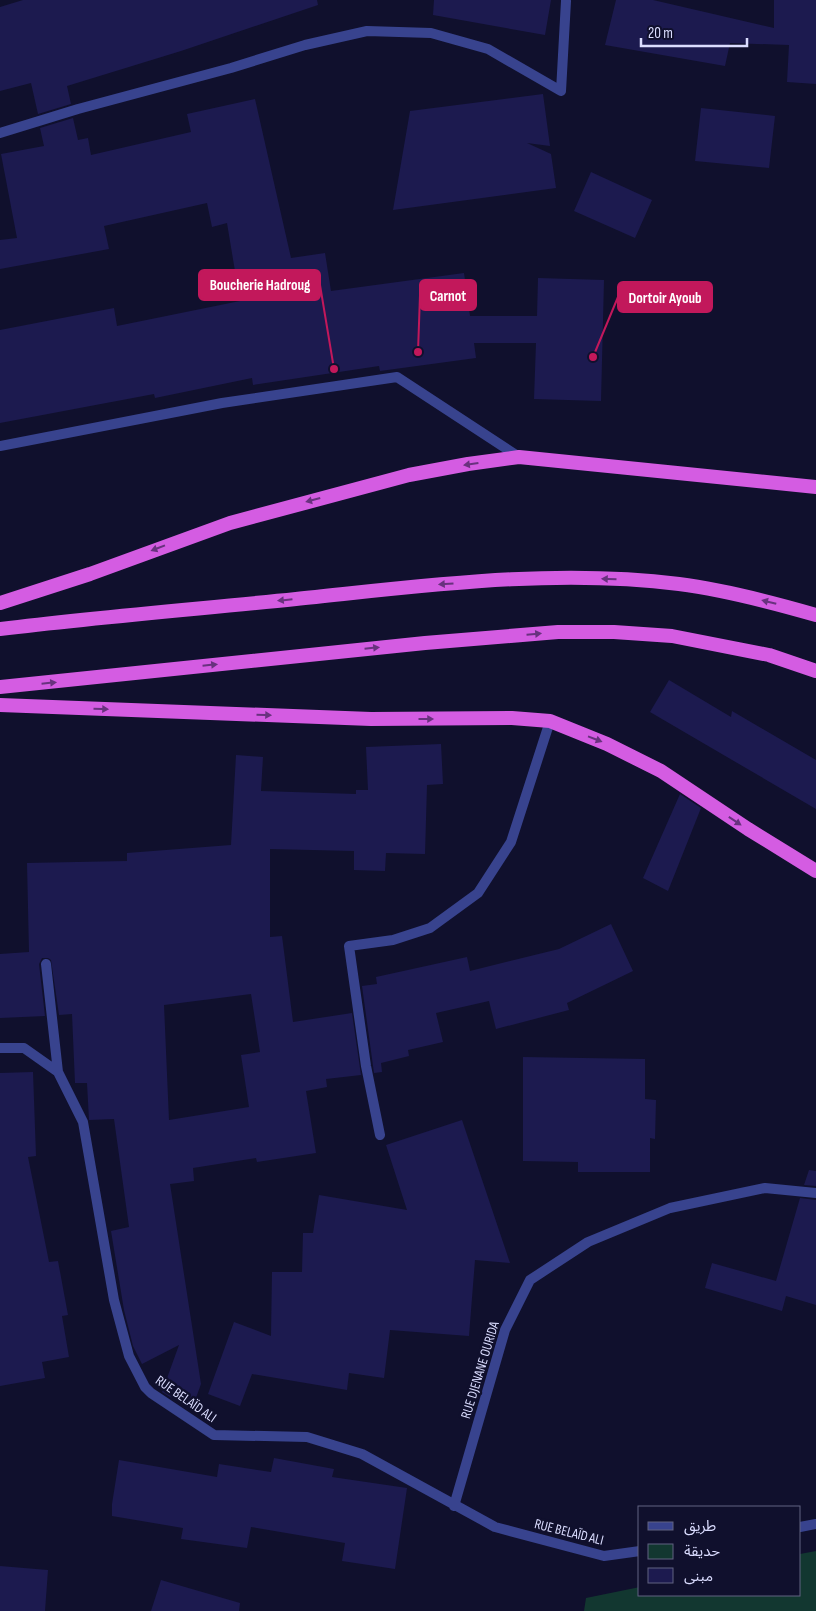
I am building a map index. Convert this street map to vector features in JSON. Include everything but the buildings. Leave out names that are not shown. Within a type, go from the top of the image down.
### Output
[{"type":"highway","points":[[0,603],[90,574],[230,523],[409,475],[468,464],[519,458],[816,487]]},
{"type":"highway","points":[[0,629],[432,585],[532,578],[618,579],[678,584],[730,592],[816,615]]},
{"type":"highway","points":[[0,687],[424,643],[558,632],[614,632],[672,636],[769,655],[816,671]]},
{"type":"highway","points":[[0,705],[371,720],[512,718],[550,721],[607,744],[661,771],[748,829],[816,871]]},
{"type":"street","points":[[0,133],[231,68],[305,45],[367,31],[431,33],[488,49],[560,91],[566,0]]},
{"type":"street","points":[[0,446],[222,403],[397,377],[519,458]]},
{"type":"street","points":[[380,1135],[366,1066],[349,946],[393,940],[430,928],[478,893],[511,842],[550,721]]},
{"type":"street","points":[[46,964],[58,1072]]},
{"type":"street","name":"RUE BELAÏD ALI","points":[[0,1048],[24,1048],[58,1072],[83,1122],[114,1300],[129,1356],[145,1387],[214,1436],[307,1437],[362,1454],[495,1527],[604,1556],[638,1550]]},
{"type":"street","name":"RUE DJENANE OURIDA","points":[[454,1506],[505,1330],[530,1280],[588,1242],[670,1208],[765,1188],[816,1193]]},
{"type":"street","points":[[801,1527],[816,1524]]},
{"type":"green space","points":[[816,1551],[816,1611],[584,1611],[586,1598],[638,1587],[638,1596],[801,1596],[801,1554]]},
{"type":"place","name":"Carnot","points":[[418,352]]},
{"type":"place","name":"Dortoir Ayoub","points":[[593,357]]},
{"type":"place","name":"Boucherie Hadroug","points":[[334,369]]}]
